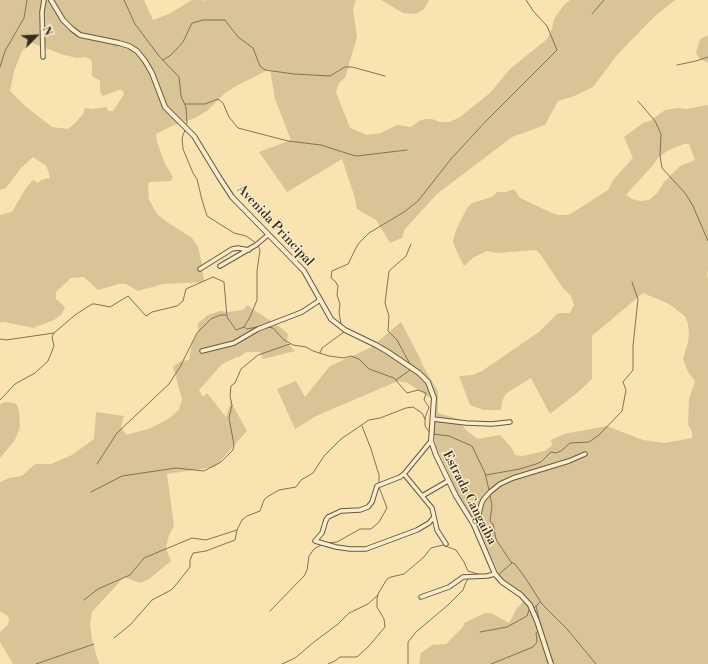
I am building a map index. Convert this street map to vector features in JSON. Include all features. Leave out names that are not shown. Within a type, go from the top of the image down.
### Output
[{"type":"street","points":[[43,57],[42,12],[44,0]]},
{"type":"street","name":"Avenida Principal","points":[[51,0],[63,20],[76,32],[84,36],[125,44],[140,54],[152,73],[166,107],[192,133],[218,177],[232,197],[304,271],[328,316],[338,326],[376,345],[424,377],[429,384],[433,395],[431,441]]},
{"type":"street","points":[[220,266],[249,250],[268,235]]},
{"type":"street","points":[[200,269],[232,249],[238,248],[249,250]]},
{"type":"street","points":[[202,351],[234,343],[258,329],[302,312],[320,300]]},
{"type":"street","points":[[433,419],[486,424],[510,422]]},
{"type":"street","points":[[431,441],[404,474],[377,486],[372,502],[368,507],[360,510],[341,511],[328,517],[322,533],[315,541],[350,549],[366,548],[422,528],[434,517]]},
{"type":"street","name":"Estrada Cangaiba","points":[[431,441],[436,456],[448,481],[474,525],[495,574],[502,582],[521,595],[530,605],[537,621],[551,664]]},
{"type":"street","points":[[474,525],[478,518],[483,500],[500,484],[513,478],[569,461],[586,454]]},
{"type":"street","points":[[404,474],[432,508],[437,530],[446,544]]},
{"type":"street","points":[[422,496],[448,481]]},
{"type":"street","points":[[421,598],[449,587],[463,577],[487,576],[495,574]]},
{"type":"shaded area","points":[[0,0],[144,0],[153,20],[169,14],[192,0],[356,0],[353,9],[357,37],[345,78],[339,83],[336,92],[350,128],[367,135],[381,133],[397,125],[411,127],[419,121],[426,119],[432,119],[440,122],[450,122],[460,117],[490,93],[510,69],[547,39],[552,29],[554,19],[564,5],[570,0],[675,0],[654,17],[617,55],[593,87],[572,97],[558,101],[545,125],[512,137],[437,194],[405,229],[402,238],[390,243],[376,220],[357,209],[342,159],[287,192],[259,152],[291,140],[275,99],[270,69],[225,93],[207,111],[195,118],[172,126],[156,134],[157,142],[164,162],[173,177],[171,181],[150,182],[148,184],[149,200],[157,214],[192,238],[198,247],[204,282],[163,284],[138,291],[126,284],[118,284],[98,290],[84,277],[71,278],[56,292],[56,299],[65,307],[62,314],[54,320],[33,328],[5,322],[0,323],[0,215],[12,212],[26,188],[33,180],[38,183],[41,180],[50,178],[46,166],[33,157],[21,168],[6,188],[0,190]],"holes":[[[32,43],[61,54],[77,58],[86,57],[91,60],[92,76],[100,81],[100,92],[103,96],[119,90],[123,91],[124,94],[113,111],[109,111],[106,107],[92,109],[85,108],[83,114],[68,129],[52,127],[25,106],[10,91],[14,71],[22,51]]]},
{"type":"shaded area","points":[[381,0],[429,0],[424,9],[416,14],[403,13]]},
{"type":"shaded area","points":[[708,35],[708,63],[700,59],[696,53],[700,39]]},
{"type":"shaded area","points":[[708,105],[708,664],[419,664],[421,653],[432,645],[446,644],[463,627],[464,623],[485,613],[493,614],[509,623],[517,608],[523,602],[520,593],[502,580],[476,524],[459,496],[436,446],[434,434],[430,427],[432,399],[408,383],[398,381],[316,416],[295,429],[277,389],[296,381],[305,397],[330,366],[370,348],[401,322],[423,366],[438,391],[438,413],[458,419],[466,430],[478,439],[500,435],[511,447],[515,455],[522,456],[545,451],[552,445],[551,440],[564,434],[607,426],[643,440],[665,443],[692,438],[692,432],[688,424],[689,399],[695,381],[688,372],[683,359],[688,342],[688,324],[685,316],[669,304],[643,293],[592,336],[592,379],[550,414],[531,378],[505,395],[501,410],[484,410],[470,405],[459,376],[473,375],[482,371],[539,332],[558,313],[570,313],[574,305],[571,296],[563,288],[536,250],[497,253],[487,251],[474,257],[464,266],[453,241],[456,230],[467,208],[472,203],[492,197],[497,192],[506,192],[514,189],[520,198],[552,213],[558,215],[568,215],[572,213],[608,190],[613,180],[633,158],[624,137],[643,123],[650,121],[665,110],[678,108],[686,109]],"holes":[[[684,144],[689,144],[695,160],[680,166],[664,182],[658,192],[649,200],[640,201],[632,199],[626,195],[658,158],[667,151]]]},
{"type":"shaded area","points":[[247,305],[288,334],[287,343],[295,351],[263,359],[260,352],[246,352],[238,358],[237,357],[222,364],[199,390],[203,397],[207,393],[226,417],[231,402],[247,431],[215,467],[167,474],[174,526],[169,535],[166,547],[171,561],[149,579],[140,583],[124,577],[92,612],[90,624],[92,640],[99,664],[13,664],[0,642],[0,632],[8,625],[9,620],[8,616],[0,611],[0,482],[9,478],[22,476],[35,464],[51,464],[72,455],[94,439],[96,412],[124,416],[121,427],[126,435],[151,428],[168,419],[179,410],[182,399],[173,367],[181,361],[189,360],[192,343],[198,332],[198,323],[208,315],[220,311],[229,312],[243,310]]},
{"type":"shaded area","points":[[5,402],[14,403],[17,405],[20,427],[15,440],[0,458],[0,404]]},
{"type":"waterway","points":[[0,67],[5,51],[24,18],[27,0]]},
{"type":"waterway","points":[[124,0],[135,24],[159,56],[179,77],[181,96],[186,107],[187,124]]},
{"type":"waterway","points":[[341,324],[339,312],[340,304],[337,295],[338,286],[331,278],[332,271],[348,264],[358,244],[369,233],[404,212],[418,201],[451,159],[486,121],[557,50],[547,26],[534,12],[526,0]]},
{"type":"waterway","points":[[592,14],[604,0]]},
{"type":"waterway","points":[[163,60],[171,55],[183,42],[192,23],[203,20],[225,20],[238,37],[253,48],[260,66],[265,70],[294,74],[330,76],[345,67],[352,67],[385,76]]},
{"type":"waterway","points":[[677,65],[708,57]]},
{"type":"waterway","points":[[185,104],[205,104],[218,99],[223,103],[229,117],[238,128],[288,141],[321,145],[352,155],[357,156],[407,150]]},
{"type":"waterway","points":[[638,101],[655,121],[661,134],[660,156],[662,168],[685,193],[693,206],[708,241]]},
{"type":"waterway","points":[[185,130],[182,138],[183,149],[197,179],[207,216],[234,233],[246,236],[256,243]]},
{"type":"waterway","points":[[410,364],[397,340],[388,331],[389,316],[385,303],[389,271],[406,256],[411,244]]},
{"type":"waterway","points":[[0,400],[15,384],[35,373],[48,361],[54,346],[52,337],[54,333],[75,315],[92,304],[110,307],[128,296],[146,316],[152,312],[177,306],[183,301],[186,289],[213,277],[224,282],[227,317],[236,330],[244,327],[257,300],[257,271],[260,250],[258,245]]},
{"type":"waterway","points":[[486,475],[520,469],[536,464],[541,462],[551,452],[556,453],[561,451],[570,443],[589,442],[599,435],[622,411],[626,390],[623,382],[633,370],[633,346],[638,299],[632,282]]},
{"type":"waterway","points":[[97,464],[117,433],[169,384],[180,367],[197,333],[211,319],[220,315],[226,315]]},
{"type":"waterway","points":[[244,327],[247,329],[262,326]]},
{"type":"waterway","points":[[267,327],[273,328],[284,340],[293,345],[306,347],[329,356],[344,358],[351,356],[359,359],[369,369],[394,378],[407,393],[418,390],[426,393],[424,400],[429,407],[425,418],[425,426],[430,433]]},
{"type":"waterway","points":[[320,353],[322,348],[344,332]]},
{"type":"waterway","points":[[0,339],[6,340],[54,333]]},
{"type":"waterway","points":[[91,492],[122,476],[176,468],[204,471],[221,462],[233,450],[234,445],[229,418],[232,405],[230,396],[231,386],[235,383],[241,369],[258,355],[290,344]]},
{"type":"waterway","points":[[396,380],[410,370]]},
{"type":"waterway","points":[[114,638],[130,625],[152,600],[171,590],[175,586],[190,567],[190,560],[193,553],[206,551],[235,540],[237,530],[242,520],[247,516],[260,511],[264,500],[267,497],[279,490],[296,487],[301,480],[313,473],[324,456],[341,439],[369,420],[380,418],[406,408],[413,407],[422,413],[425,419]]},
{"type":"waterway","points":[[362,426],[379,475],[379,484]]},
{"type":"waterway","points":[[433,434],[449,436],[472,446],[485,473],[489,490]]},
{"type":"waterway","points":[[326,543],[337,542],[360,529],[371,529],[379,522],[387,508],[379,487]]},
{"type":"waterway","points":[[490,495],[492,506],[490,521],[493,524],[496,539],[499,544],[511,562],[515,564],[526,579],[542,604],[567,629],[596,664]]},
{"type":"waterway","points":[[84,600],[98,589],[130,575],[144,558],[192,538],[206,540],[237,530]]},
{"type":"waterway","points":[[270,611],[304,576],[307,570],[309,556],[314,549],[323,544]]},
{"type":"waterway","points":[[328,664],[340,657],[357,657],[368,647],[385,627],[384,619],[377,607],[377,599],[378,594],[387,579],[404,574],[424,557],[431,548],[443,545],[456,550],[468,571],[481,575]]},
{"type":"waterway","points":[[498,575],[512,563]]},
{"type":"waterway","points":[[408,664],[408,642],[416,632],[463,590],[469,578]]},
{"type":"waterway","points":[[282,664],[295,658],[338,624],[349,613],[368,604],[378,595]]},
{"type":"waterway","points":[[534,608],[540,602]]},
{"type":"waterway","points":[[536,606],[541,627]]},
{"type":"waterway","points":[[480,632],[507,627],[527,616],[529,610]]},
{"type":"waterway","points":[[491,664],[533,647],[537,642],[536,633],[539,630]]},
{"type":"waterway","points":[[36,664],[94,644]]}]
